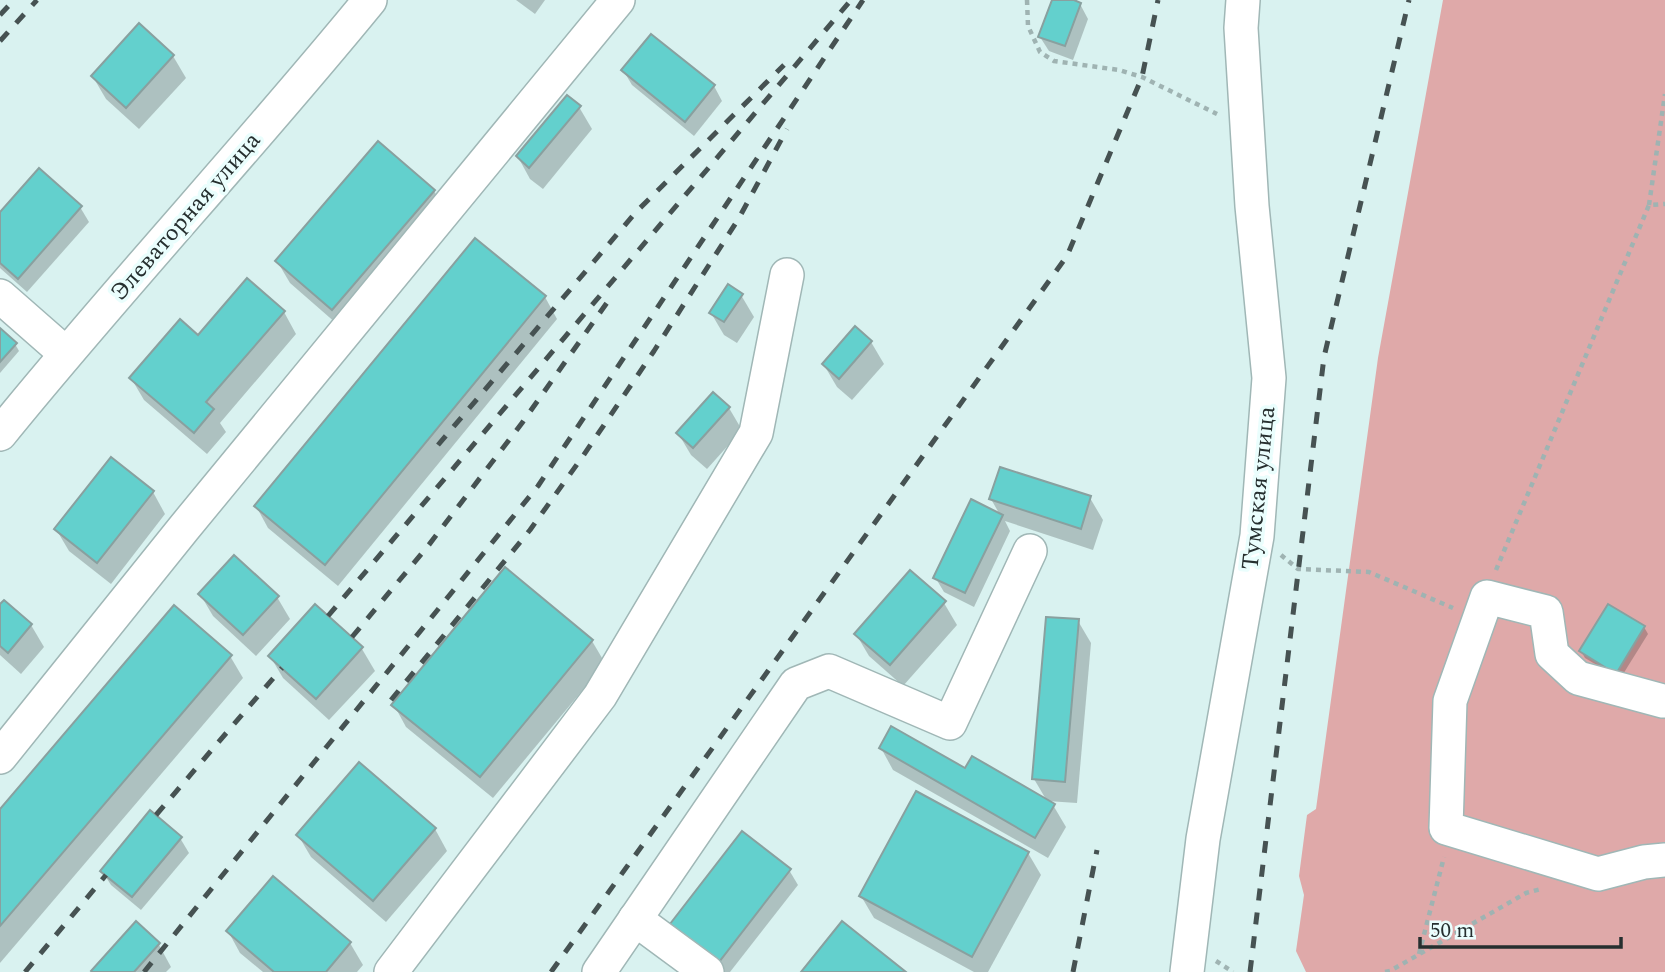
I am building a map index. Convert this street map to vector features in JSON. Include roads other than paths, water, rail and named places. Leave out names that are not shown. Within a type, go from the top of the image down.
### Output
[{"type":"street","name":"Элеваторная улица","points":[[3,424],[321,60],[370,0]]},
{"type":"street","points":[[0,757],[175,539],[618,0]]},
{"type":"street","name":"Тумская улица","points":[[1187,972],[1203,839],[1256,536],[1269,378],[1252,206],[1241,28],[1244,0]]},
{"type":"street","points":[[391,972],[600,696],[756,433],[787,275]]},
{"type":"street","points":[[0,296],[65,353]]},
{"type":"street","points":[[599,972],[796,684],[830,671],[950,723],[1030,551]]},
{"type":"street","points":[[1663,701],[1578,678],[1552,654],[1546,612],[1483,608],[1450,701],[1446,828],[1598,874],[1644,862],[1665,860]]},
{"type":"street","points":[[635,919],[707,972]]},
{"type":"railway","points":[[0,15],[14,0]]},
{"type":"railway","points":[[0,41],[37,0]]},
{"type":"railway","points":[[328,616],[851,0]]},
{"type":"railway","points":[[144,972],[538,486],[863,0]]},
{"type":"railway","points":[[551,972],[1067,256],[1142,77],[1158,0]]},
{"type":"railway","points":[[1250,972],[1324,357],[1409,0]]},
{"type":"railway","points":[[438,445],[636,212],[784,65]]},
{"type":"railway","points":[[391,700],[530,530],[583,456],[739,218],[787,129]]},
{"type":"railway","points":[[352,637],[428,546],[522,423],[611,297]]},
{"type":"railway","points":[[156,815],[282,668]]},
{"type":"railway","points":[[1073,972],[1097,850]]},
{"type":"railway","points":[[25,972],[106,875]]}]
